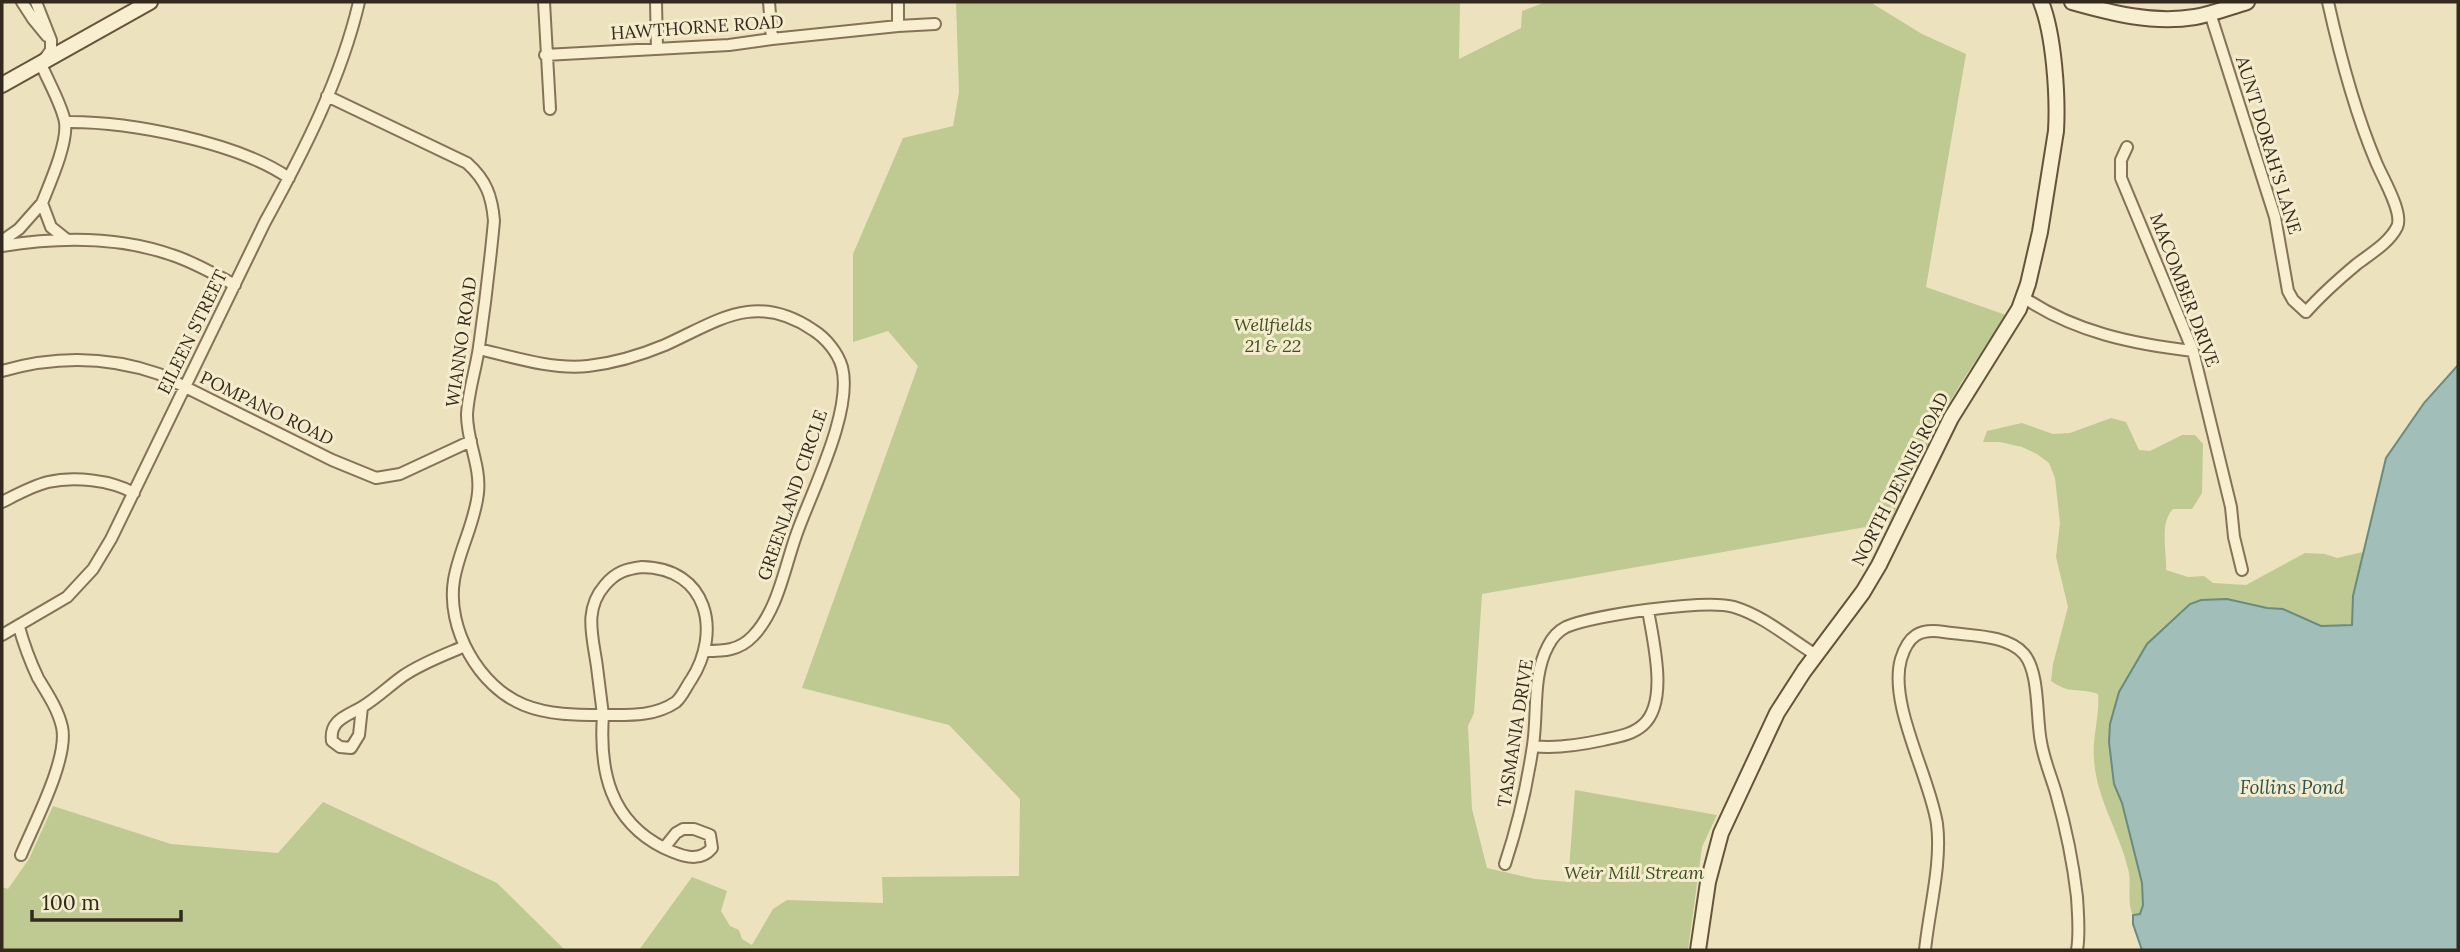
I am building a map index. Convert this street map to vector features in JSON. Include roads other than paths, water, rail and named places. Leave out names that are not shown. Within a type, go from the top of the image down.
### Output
[{"type":"main road","points":[[2,85],[150,2]]},
{"type":"main road","name":"NORTH DENNIS ROAD","points":[[1699,950],[1708,882],[1721,833],[1777,713],[1880,565],[1951,418],[2019,309],[2044,213],[2057,115],[2052,58],[2041,2]]},
{"type":"main road","points":[[2071,2],[2117,14],[2154,19],[2189,18],[2247,2]]},
{"type":"street","points":[[22,2],[51,40]]},
{"type":"street","points":[[2,243],[19,229],[42,203],[63,137],[65,122],[41,64],[51,50],[51,40],[36,2]]},
{"type":"street","name":"EILEEN STREET","points":[[2,635],[67,597],[93,569],[111,539],[327,96],[343,57],[359,2]]},
{"type":"street","points":[[544,2],[550,109]]},
{"type":"street","points":[[656,2],[657,49]]},
{"type":"street","points":[[769,2],[772,38]]},
{"type":"street","points":[[898,2],[898,26]]},
{"type":"street","name":"AUNT DORAH'S LANE","points":[[2210,13],[2271,205],[2286,283],[2293,300],[2306,312],[2321,295],[2376,249],[2397,227],[2398,216],[2341,64],[2328,2]]},
{"type":"street","name":"HAWTHORNE ROAD","points":[[545,55],[729,45],[772,38],[934,24]]},
{"type":"street","name":"WIANNO ROAD","points":[[327,96],[467,163],[478,172],[492,201],[494,221],[479,349],[467,413],[478,474],[478,492],[454,579],[456,616],[466,646],[487,679],[523,705],[567,715],[603,715],[656,712],[679,700],[699,668],[705,651],[705,624],[699,595],[690,583],[669,570],[656,567],[627,569],[617,573],[600,590],[591,611],[591,637],[603,715],[603,756],[610,790],[629,824],[647,840],[664,848]]},
{"type":"street","points":[[65,122],[86,122],[174,134],[265,164],[289,178]]},
{"type":"street","name":"MACOMBER DRIVE","points":[[2126,148],[2121,160],[2121,178],[2193,351],[2231,507],[2242,570]]},
{"type":"street","points":[[42,203],[51,227],[66,239]]},
{"type":"street","points":[[2,243],[66,239],[104,241],[171,254],[234,285]]},
{"type":"street","points":[[2023,297],[2041,310],[2112,338],[2193,351]]},
{"type":"street","name":"GREENLAND CIRCLE","points":[[479,349],[541,363],[585,366],[626,359],[722,317],[741,312],[760,312],[785,317],[814,330],[826,341],[842,367],[841,403],[829,452],[797,532],[778,591],[764,623],[751,639],[734,649],[705,651]]},
{"type":"street","name":"POMPANO ROAD","points":[[2,371],[68,359],[140,367],[332,460],[376,478],[400,474],[471,442]]},
{"type":"street","points":[[2,502],[54,481],[96,482],[124,487],[135,493]]},
{"type":"street","name":"TASMANIA DRIVE","points":[[1505,864],[1519,821],[1533,746],[1535,699],[1542,660],[1555,635],[1566,627],[1648,610],[1702,604],[1733,607],[1771,625],[1816,655]]},
{"type":"street","points":[[1533,746],[1565,746],[1624,736],[1641,727],[1648,719],[1655,704],[1658,672],[1648,610]]},
{"type":"street","points":[[19,627],[25,649],[62,725],[63,736],[62,757],[21,855]]},
{"type":"street","points":[[1925,950],[1937,865],[1937,822],[1898,684],[1900,663],[1908,642],[1914,635],[1937,631],[2008,643],[2022,652],[2030,664],[2041,744],[2074,866],[2079,931],[2077,950]]},
{"type":"street","points":[[362,707],[407,674],[466,646]]},
{"type":"water","name":"Follins Pond","points":[[2458,365],[2458,950],[2142,950],[2133,924],[2133,915],[2140,914],[2143,905],[2142,883],[2122,803],[2114,784],[2109,742],[2110,724],[2119,692],[2147,644],[2190,604],[2201,600],[2227,599],[2283,609],[2321,626],[2352,625],[2353,596],[2386,458],[2424,403]]},
{"type":"park label","name":"Wellfields 21 & 22","points":[[1273,334]]},
{"type":"park label","name":"Weir Mill Stream","points":[[1634,872]]}]
